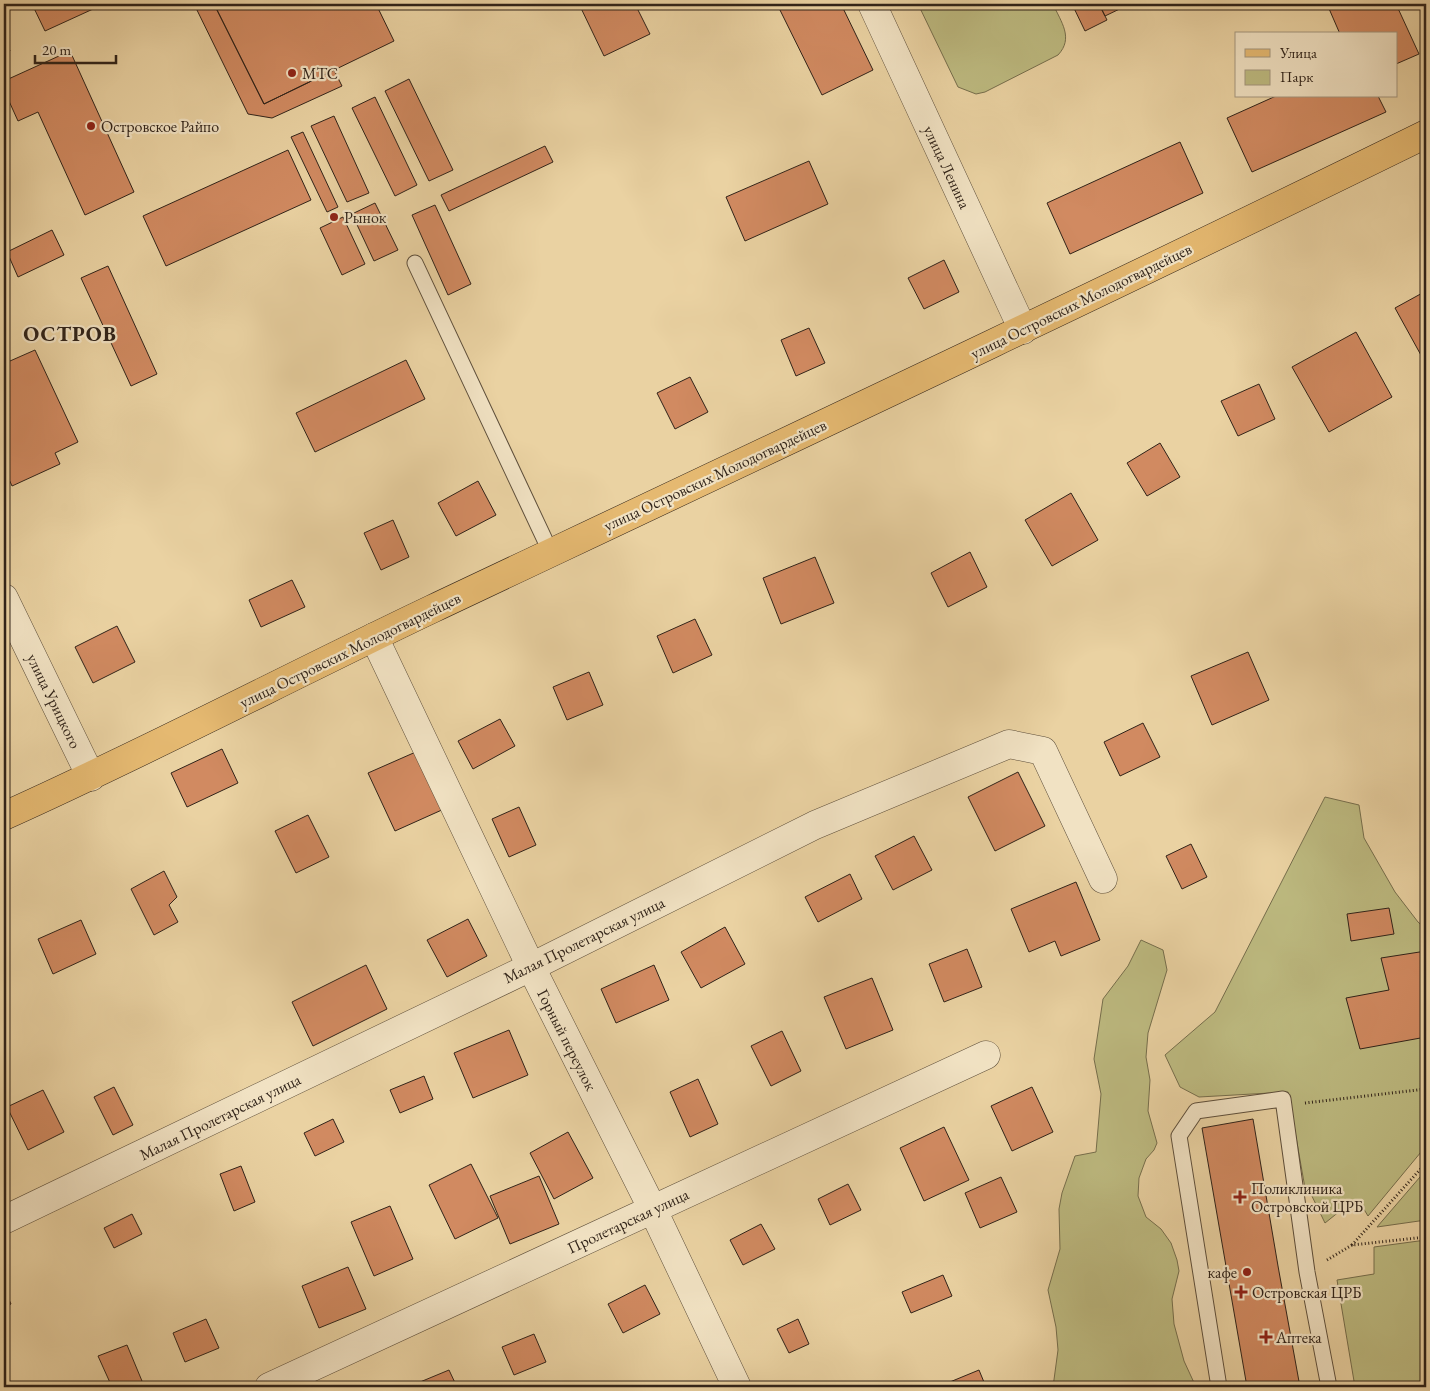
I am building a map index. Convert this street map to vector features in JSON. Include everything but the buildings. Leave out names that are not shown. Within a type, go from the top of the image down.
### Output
[{"type":"main road","name":"улица Островских Молодогвардейцев","points":[[4,816],[91,777],[374,637],[1023,330],[1426,134]]},
{"type":"street","name":"улица Ленина","points":[[872,4],[1023,330]]},
{"type":"street","name":"улица Урицкого","points":[[4,598],[91,777]]},
{"type":"street","name":"Горный переулок","points":[[374,637],[531,967],[653,1210],[737,1387]]},
{"type":"street","name":"Малая Пролетарская улица","points":[[4,1220],[531,967],[815,825],[1009,744],[1043,750],[1103,879]]},
{"type":"street","name":"Пролетарская улица","points":[[269,1387],[986,1055]]},
{"type":"lane","points":[[416,263],[551,553]]},
{"type":"lane","points":[[1219,1387],[1179,1136],[1196,1111],[1283,1099],[1307,1272],[1329,1387]]},
{"type":"path","points":[[1284,1105],[1426,1089]]},
{"type":"path","points":[[1307,1272],[1352,1246],[1426,1163]]},
{"type":"path","points":[[1352,1246],[1426,1237]]},
{"type":"green space","points":[[918,4],[1053,4],[1066,36],[1065,42],[1063,49],[1058,55],[985,92],[976,94],[958,87]]},
{"type":"green space","points":[[1325,797],[1359,805],[1364,838],[1395,892],[1418,922],[1426,929],[1426,1146],[1368,1216],[1362,1206],[1345,1207],[1325,1223],[1308,1188],[1305,1188],[1288,1092],[1199,1097],[1180,1087],[1165,1055],[1215,1012]]},
{"type":"green space","points":[[1141,940],[1163,950],[1167,970],[1148,1033],[1146,1057],[1150,1080],[1148,1111],[1157,1143],[1146,1159],[1139,1178],[1138,1196],[1146,1217],[1161,1229],[1171,1243],[1177,1260],[1179,1271],[1172,1299],[1174,1324],[1184,1361],[1196,1387],[1053,1387],[1058,1350],[1056,1327],[1048,1290],[1060,1249],[1059,1209],[1062,1193],[1075,1156],[1096,1152],[1101,1094],[1094,1059],[1103,999],[1128,966]]},
{"type":"green space","points":[[1426,1170],[1426,1220],[1377,1227]]},
{"type":"green space","points":[[1426,1240],[1426,1387],[1355,1387],[1337,1280],[1374,1274],[1374,1247]]},
{"type":"place","name":"МТС","points":[[292,73]]},
{"type":"place","name":"Островское Райпо","points":[[91,126]]},
{"type":"place","name":"Рынок","points":[[334,217]]},
{"type":"place","name":"Поликлиника Островской ЦРБ","points":[[1240,1197]]},
{"type":"place","name":"кафе","points":[[1247,1272]]},
{"type":"place","name":"Островская ЦРБ","points":[[1241,1292]]},
{"type":"place","name":"Аптека","points":[[1266,1337]]},
{"type":"district","name":"ОСТРОВ","points":[[70,333]]}]
